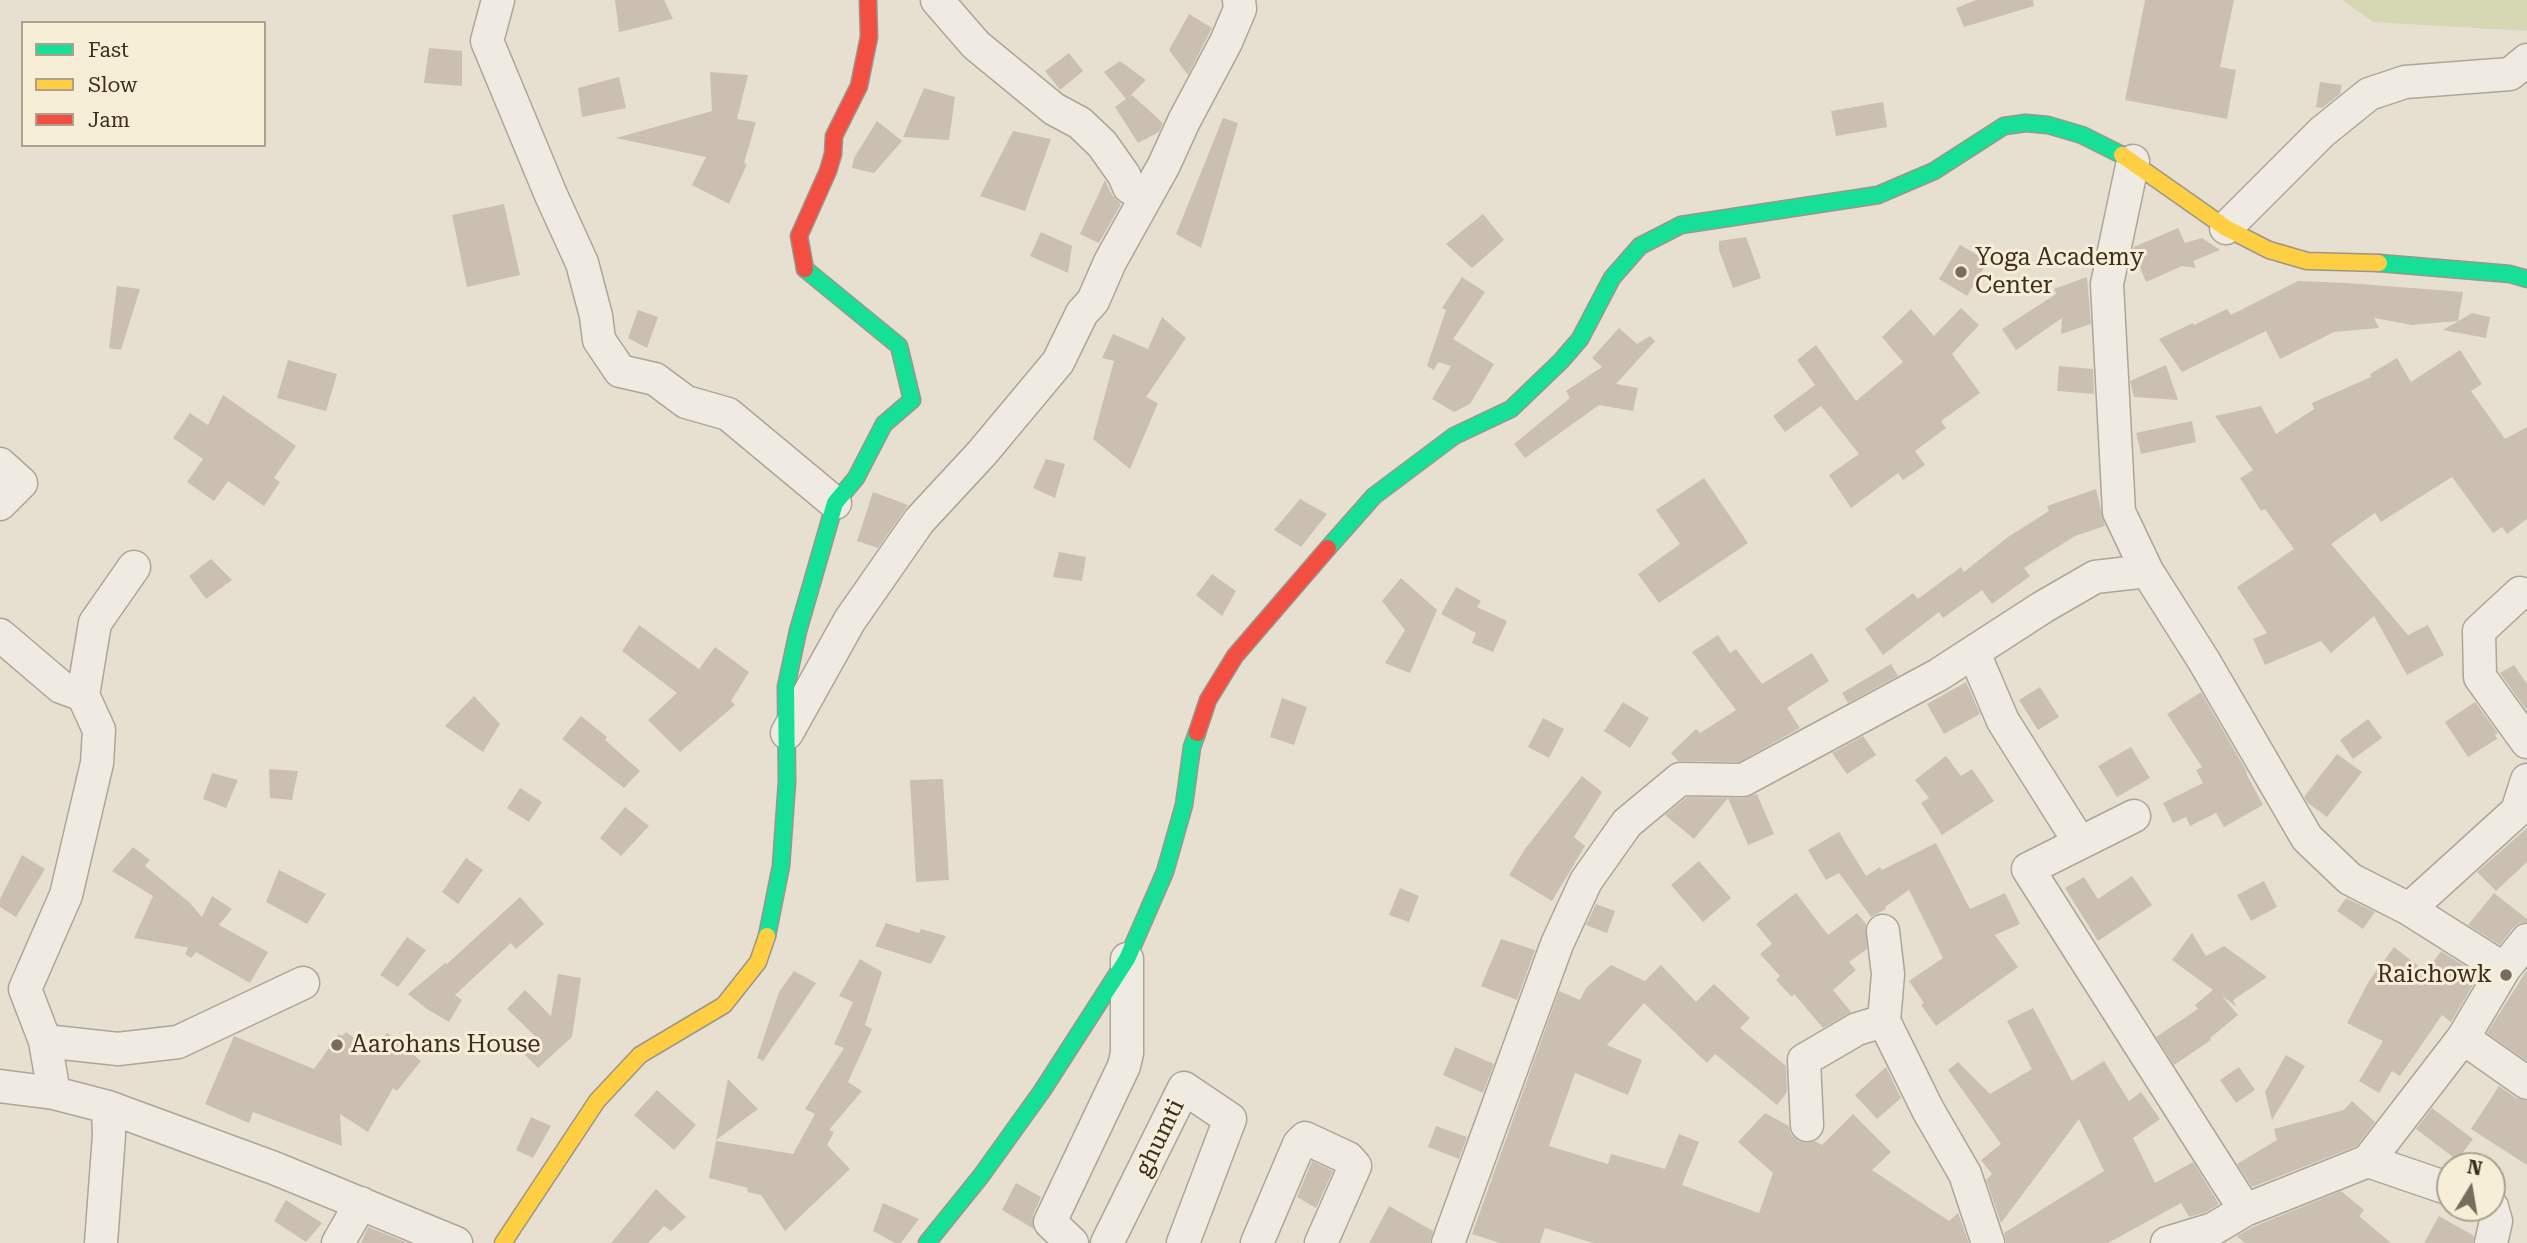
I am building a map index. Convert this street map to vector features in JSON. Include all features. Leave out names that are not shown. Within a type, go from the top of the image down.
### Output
[{"type":"street","points":[[498,0],[487,41],[582,262],[596,316],[599,340],[620,371],[655,379],[686,402],[728,414],[835,503]]},
{"type":"street","points":[[503,1243],[597,1101],[640,1055],[724,1005],[758,962],[770,929],[781,866],[787,782],[786,687],[799,631],[835,503],[856,478],[884,424],[912,400],[899,346],[803,268],[799,236],[828,171],[834,136],[859,86],[869,37],[868,0]]},
{"type":"street","points":[[937,0],[976,45],[1054,109],[1080,123],[1102,144],[1124,175],[1129,187],[1145,197]]},
{"type":"street","points":[[787,733],[850,620],[919,520],[982,453],[1058,362],[1082,313],[1093,301],[1110,262],[1164,165],[1227,42],[1240,9],[1239,0]]},
{"type":"street","points":[[2226,228],[2322,132],[2369,94],[2404,82],[2510,74],[2527,60]]},
{"type":"street","points":[[927,1243],[981,1176],[1042,1091],[1127,959],[1164,872],[1184,805],[1192,747],[1209,700],[1235,656],[1374,496],[1454,436],[1511,409],[1561,361],[1580,339],[1612,278],[1640,246],[1681,225],[1878,195],[1934,171],[2004,126],[2026,123],[2048,125],[2082,135],[2133,161],[2226,228],[2269,250],[2307,261],[2348,261],[2510,274],[2527,279]]},
{"type":"street","points":[[2133,161],[2107,284],[2119,512],[2147,571],[2204,661],[2307,838],[2350,878],[2409,909],[2504,969]]},
{"type":"street","points":[[0,464],[21,482],[0,504]]},
{"type":"street","points":[[54,1093],[45,1041],[25,989],[66,895],[97,763],[99,730],[83,695],[94,623],[134,567]]},
{"type":"street","points":[[1448,1243],[1557,944],[1586,881],[1627,823],[1680,779],[1743,780],[1938,676],[2043,607],[2095,577],[2147,571]]},
{"type":"street","points":[[2521,593],[2479,631],[2480,677],[2527,743]]},
{"type":"street","points":[[0,635],[61,687],[83,695]]},
{"type":"street","points":[[1974,653],[2003,721],[2080,843]]},
{"type":"street","points":[[2409,909],[2517,811],[2527,780]]},
{"type":"street","points":[[2134,816],[2028,869],[2245,1210]]},
{"type":"street","points":[[1883,931],[1888,974],[1884,1021],[1928,1110],[1965,1174],[1988,1243]]},
{"type":"street","points":[[2167,1243],[2222,1236],[2245,1210],[2368,1161],[2463,1038],[2504,969],[2527,940]]},
{"type":"street","points":[[1061,1233],[1124,1066],[1127,1053],[1127,959]]},
{"type":"street","points":[[45,1041],[118,1049],[178,1042],[303,983]]},
{"type":"street","points":[[1807,1125],[1804,1060],[1857,1029],[1884,1021]]},
{"type":"street","points":[[2463,1038],[2527,1083]]},
{"type":"street","points":[[0,1086],[54,1093],[108,1107],[274,1168],[456,1243]]},
{"type":"street","name":"ghumti","points":[[1107,1243],[1184,1088],[1230,1119],[1183,1243]]},
{"type":"street","points":[[101,1243],[109,1135],[108,1107]]},
{"type":"street","points":[[1257,1243],[1299,1144],[1305,1138],[1348,1158],[1355,1166],[1321,1243]]},
{"type":"street","points":[[2368,1161],[2436,1184]]},
{"type":"street","points":[[338,1243],[360,1202]]},
{"type":"street","points":[[2491,1243],[2496,1222]]},
{"type":"green space","points":[[2342,0],[2527,0],[2527,31],[2373,22]]},
{"type":"building","points":[[615,0],[664,0],[673,19],[619,32]]},
{"type":"building","points":[[1976,0],[2033,0],[2034,6],[1964,27],[1956,8]]},
{"type":"building","points":[[2145,0],[2234,0],[2220,67],[2236,70],[2227,119],[2125,100]]},
{"type":"building","points":[[1189,14],[1212,28],[1188,75],[1169,50]]},
{"type":"building","points":[[429,48],[462,51],[462,86],[424,83]]},
{"type":"building","points":[[1069,53],[1083,71],[1060,90],[1045,71]]},
{"type":"building","points":[[1120,61],[1146,80],[1128,98],[1132,95],[1163,123],[1159,132],[1138,143],[1115,107],[1126,99],[1104,72]]},
{"type":"building","points":[[710,72],[748,75],[737,119],[756,122],[744,163],[747,164],[729,204],[692,185],[706,157],[616,138],[712,111]]},
{"type":"building","points":[[619,77],[626,108],[582,117],[578,88]]},
{"type":"building","points":[[2320,82],[2342,85],[2340,94],[2322,108],[2316,107]]},
{"type":"building","points":[[924,88],[955,97],[949,140],[903,137]]},
{"type":"building","points":[[1883,102],[1887,127],[1836,136],[1831,111]]},
{"type":"building","points":[[1223,118],[1238,123],[1201,248],[1176,234]]},
{"type":"building","points":[[877,121],[902,141],[874,173],[852,168],[854,158]]},
{"type":"building","points":[[1013,131],[1051,139],[1025,211],[980,196]]},
{"type":"building","points":[[1105,180],[1112,195],[1121,204],[1099,243],[1080,234]]},
{"type":"building","points":[[504,204],[520,275],[467,287],[452,215]]},
{"type":"building","points":[[1483,214],[1504,240],[1472,268],[1446,244]]},
{"type":"building","points":[[2178,228],[2185,243],[2202,238],[2220,250],[2193,261],[2196,268],[2182,266],[2146,282],[2137,260],[2131,259],[2134,247]]},
{"type":"building","points":[[1041,232],[1072,246],[1068,273],[1030,256]]},
{"type":"building","points":[[1746,237],[1761,278],[1733,288],[1719,250],[1719,241]]},
{"type":"building","points":[[1960,245],[1988,261],[1967,296],[1939,279]]},
{"type":"building","points":[[1462,277],[1485,292],[1453,339],[1494,364],[1470,404],[1454,412],[1432,399],[1451,366],[1438,362],[1434,370],[1427,366],[1446,310],[1442,308]]},
{"type":"building","points":[[2087,277],[2091,324],[2061,334],[2062,318],[2016,350],[2002,329],[2056,294],[2054,289]]},
{"type":"building","points":[[2298,281],[2463,292],[2458,321],[2412,325],[2374,318],[2379,328],[2334,332],[2280,359],[2266,331],[2182,372],[2159,339],[2227,309],[2231,315]]},
{"type":"building","points":[[117,286],[140,289],[121,350],[109,348]]},
{"type":"building","points":[[1961,308],[1979,325],[1952,354],[1980,393],[1941,421],[1946,428],[1915,451],[1925,465],[1903,480],[1898,473],[1851,508],[1829,475],[1859,454],[1821,406],[1785,432],[1773,416],[1815,385],[1797,360],[1816,345],[1856,401],[1903,362],[1882,337],[1911,309],[1934,336]]},
{"type":"building","points":[[638,310],[658,317],[647,348],[628,338]]},
{"type":"building","points":[[2472,313],[2490,317],[2486,338],[2443,330]]},
{"type":"building","points":[[1162,317],[1186,338],[1146,397],[1158,403],[1130,469],[1093,439],[1114,361],[1102,358],[1113,334],[1148,349]]},
{"type":"building","points":[[1619,328],[1637,344],[1650,336],[1655,341],[1616,384],[1638,388],[1633,411],[1599,405],[1525,458],[1514,444],[1570,398],[1566,391],[1602,367],[1592,358]]},
{"type":"building","points":[[2460,350],[2482,384],[2471,391],[2505,439],[2527,427],[2527,519],[2507,534],[2502,527],[2493,533],[2452,477],[2381,522],[2375,513],[2331,544],[2408,635],[2428,625],[2444,655],[2407,675],[2374,616],[2331,653],[2321,641],[2265,665],[2253,639],[2267,633],[2237,587],[2294,549],[2265,509],[2261,511],[2240,478],[2253,470],[2215,416],[2261,406],[2276,434],[2314,409],[2312,403],[2371,377],[2370,374],[2397,358],[2411,382]]},
{"type":"building","points":[[288,360],[337,374],[326,411],[277,398]]},
{"type":"building","points":[[2166,365],[2178,400],[2134,397],[2130,381]]},
{"type":"building","points":[[2059,366],[2093,369],[2094,394],[2057,391]]},
{"type":"building","points":[[223,395],[296,446],[274,478],[280,482],[264,506],[228,481],[214,501],[187,482],[203,459],[173,438],[190,413],[208,425]]},
{"type":"building","points":[[2192,421],[2196,442],[2141,454],[2136,433]]},
{"type":"building","points":[[1046,459],[1065,464],[1055,498],[1033,488]]},
{"type":"building","points":[[1704,478],[1748,543],[1659,603],[1638,574],[1680,544],[1656,510]]},
{"type":"building","points":[[2096,489],[2105,526],[2075,536],[2024,568],[2030,576],[1992,604],[1982,590],[1943,618],[1939,612],[1883,655],[1865,629],[1913,593],[1918,599],[1961,567],[1964,572],[2008,537],[2049,511],[2047,506]]},
{"type":"building","points":[[873,492],[908,505],[878,548],[857,541]]},
{"type":"building","points":[[1300,499],[1327,514],[1301,547],[1274,530]]},
{"type":"building","points":[[1059,552],[1086,557],[1082,581],[1053,577]]},
{"type":"building","points":[[211,559],[232,580],[206,599],[189,576]]},
{"type":"building","points":[[1212,574],[1236,591],[1222,616],[1196,595]]},
{"type":"building","points":[[1401,578],[1437,610],[1410,673],[1385,663],[1405,630],[1382,601]]},
{"type":"building","points":[[1456,587],[1481,601],[1477,607],[1507,621],[1493,652],[1472,643],[1476,633],[1441,614]]},
{"type":"building","points":[[639,625],[699,669],[715,647],[749,672],[731,701],[735,705],[680,752],[648,720],[677,693],[622,651]]},
{"type":"building","points":[[1718,635],[1730,653],[1736,649],[1762,684],[1812,653],[1829,681],[1787,708],[1800,728],[1739,762],[1678,761],[1671,753],[1696,729],[1700,733],[1736,710],[1692,652]]},
{"type":"building","points":[[1891,664],[1898,676],[1848,703],[1842,693]]},
{"type":"building","points":[[2514,665],[2527,684],[2527,711],[2500,673]]},
{"type":"building","points":[[1966,682],[1980,714],[1944,734],[1927,704]]},
{"type":"building","points":[[2040,687],[2059,717],[2038,730],[2019,700]]},
{"type":"building","points":[[2201,692],[2263,805],[2224,827],[2216,813],[2190,826],[2186,817],[2173,823],[2163,803],[2203,783],[2196,770],[2202,767],[2167,714]]},
{"type":"building","points":[[474,696],[500,724],[483,752],[445,726]]},
{"type":"building","points":[[1282,698],[1307,707],[1294,745],[1270,737]]},
{"type":"building","points":[[1623,702],[1649,718],[1630,748],[1604,731]]},
{"type":"building","points":[[2475,702],[2498,733],[2495,735],[2497,739],[2468,757],[2445,722]]},
{"type":"building","points":[[581,716],[607,737],[605,740],[640,771],[624,788],[562,739]]},
{"type":"building","points":[[1543,718],[1564,729],[1549,758],[1528,747]]},
{"type":"building","points":[[2368,719],[2382,738],[2353,759],[2340,740]]},
{"type":"building","points":[[1863,736],[1876,755],[1847,774],[1832,753]]},
{"type":"building","points":[[2131,747],[2150,778],[2117,797],[2098,766]]},
{"type":"building","points":[[2337,754],[2362,772],[2327,817],[2304,797]]},
{"type":"building","points":[[1946,756],[1961,776],[1972,769],[1994,801],[1942,835],[1921,803],[1929,798],[1915,780]]},
{"type":"building","points":[[269,769],[298,771],[292,800],[270,798]]},
{"type":"building","points":[[212,773],[238,780],[226,808],[203,799]]},
{"type":"building","points":[[1582,776],[1602,792],[1574,837],[1585,846],[1552,901],[1509,875],[1525,849]]},
{"type":"building","points":[[943,779],[949,880],[916,882],[910,780]]},
{"type":"building","points":[[520,788],[542,802],[529,822],[507,808]]},
{"type":"building","points":[[1757,794],[1774,834],[1748,845],[1728,798],[1694,839],[1665,815],[1687,797],[1743,798]]},
{"type":"building","points":[[625,807],[649,826],[621,856],[600,838]]},
{"type":"building","points":[[2527,828],[2527,862],[2496,891],[2477,872]]},
{"type":"building","points":[[1839,832],[1866,876],[1880,867],[1882,870],[1936,843],[1970,909],[2005,893],[2020,924],[1995,935],[2018,967],[1936,1026],[1909,981],[1943,958],[1909,890],[1885,907],[1886,909],[1871,917],[1839,873],[1826,880],[1808,850]]},
{"type":"building","points":[[133,847],[150,860],[145,866],[190,903],[202,917],[212,896],[232,909],[219,925],[268,952],[250,983],[196,952],[191,958],[185,954],[188,948],[186,947],[134,938],[153,896],[112,871]]},
{"type":"building","points":[[22,855],[45,869],[16,917],[0,907],[0,899]]},
{"type":"building","points":[[466,858],[483,870],[458,904],[442,892]]},
{"type":"building","points":[[1699,861],[1731,898],[1703,922],[1671,885]]},
{"type":"building","points":[[279,870],[326,894],[307,924],[266,902]]},
{"type":"building","points":[[2132,876],[2152,905],[2098,941],[2065,888],[2084,877],[2098,899]]},
{"type":"building","points":[[2264,881],[2277,907],[2251,921],[2237,895]]},
{"type":"building","points":[[1400,888],[1419,896],[1409,922],[1389,915]]},
{"type":"building","points":[[1796,893],[1828,935],[1857,913],[1866,924],[1867,949],[1849,962],[1856,970],[1833,990],[1851,1012],[1823,1028],[1794,994],[1792,997],[1776,980],[1780,976],[1760,954],[1772,944],[1756,924]]},
{"type":"building","points":[[2494,893],[2527,919],[2527,922],[2513,928],[2500,945],[2468,925]]},
{"type":"building","points":[[520,897],[544,924],[516,949],[511,943],[455,995],[462,1000],[449,1022],[408,994],[447,964]]},
{"type":"building","points":[[2346,898],[2375,912],[2363,929],[2337,911]]},
{"type":"building","points":[[1596,904],[1615,911],[1607,933],[1586,925]]},
{"type":"building","points":[[886,923],[919,933],[921,929],[946,936],[931,964],[875,946]]},
{"type":"building","points":[[2192,933],[2206,956],[2224,946],[2267,977],[2233,1000],[2237,1007],[2222,996],[2238,1015],[2210,1038],[2211,1040],[2174,1065],[2156,1037],[2198,1009],[2195,1005],[2213,990],[2172,960]]},
{"type":"building","points":[[407,937],[426,950],[398,987],[380,975]]},
{"type":"building","points":[[1501,939],[1535,950],[1517,1000],[1481,986]]},
{"type":"building","points":[[2394,947],[2426,972],[2441,951],[2479,975],[2451,1022],[2442,1015],[2400,1076],[2392,1071],[2379,1093],[2359,1081],[2383,1041],[2347,1023],[2369,981]]},
{"type":"building","points":[[860,959],[882,972],[865,1025],[872,1029],[848,1082],[862,1091],[829,1130],[834,1132],[827,1145],[850,1169],[785,1231],[761,1195],[747,1192],[748,1188],[709,1178],[716,1141],[793,1154],[815,1114],[805,1109],[844,1048],[834,1044],[853,1002],[839,996]]},
{"type":"building","points":[[1611,965],[1645,981],[1661,965],[1696,1002],[1714,984],[1750,1018],[1740,1028],[1786,1066],[1787,1092],[1777,1105],[1715,1054],[1707,1063],[1644,1003],[1607,1045],[1642,1060],[1628,1095],[1575,1073],[1549,1146],[1608,1164],[1611,1154],[1665,1169],[1679,1134],[1699,1142],[1682,1185],[1759,1213],[1773,1173],[1738,1142],[1765,1113],[1789,1126],[1791,1134],[1798,1141],[1815,1141],[1822,1145],[1853,1114],[1891,1152],[1872,1170],[1949,1221],[1958,1213],[1969,1243],[1593,1243],[1545,1228],[1540,1243],[1500,1243],[1472,1234],[1559,991],[1580,1000],[1586,988]]},
{"type":"building","points":[[2527,970],[2527,1061],[2487,1033]]},
{"type":"building","points":[[794,971],[816,983],[763,1061],[757,1058],[779,992]]},
{"type":"building","points":[[558,974],[581,978],[572,1037],[538,1068],[520,1050],[535,1036],[507,1009],[525,990],[551,1016]]},
{"type":"building","points":[[2033,1008],[2072,1081],[2104,1061],[2129,1101],[2141,1092],[2160,1119],[2133,1138],[2155,1183],[2193,1162],[2219,1204],[2206,1212],[2189,1217],[2181,1203],[2108,1243],[2006,1243],[2004,1233],[2104,1171],[2079,1119],[2001,1223],[1986,1180],[1992,1174],[1981,1160],[2001,1144],[1948,1070],[1958,1062],[1990,1094],[2032,1069],[2007,1021]]},
{"type":"building","points":[[346,1032],[372,1051],[387,1033],[421,1061],[397,1091],[393,1088],[368,1132],[340,1114],[342,1146],[253,1112],[249,1123],[205,1104],[234,1036],[314,1069],[339,1034],[342,1036]]},
{"type":"building","points":[[1455,1047],[1494,1064],[1483,1093],[1443,1075]]},
{"type":"building","points":[[2286,1055],[2305,1066],[2272,1120],[2265,1092]]},
{"type":"building","points":[[1886,1067],[1901,1098],[1877,1119],[1855,1095]]},
{"type":"building","points":[[2239,1067],[2255,1090],[2236,1103],[2220,1080]]},
{"type":"building","points":[[728,1079],[758,1109],[716,1140]]},
{"type":"building","points":[[2499,1086],[2516,1098],[2527,1101],[2527,1165],[2471,1129]]},
{"type":"building","points":[[657,1090],[696,1125],[674,1150],[634,1115]]},
{"type":"building","points":[[2352,1101],[2375,1122],[2357,1146],[2252,1187],[2237,1164],[2277,1140],[2274,1129],[2344,1110]]},
{"type":"building","points":[[2432,1108],[2473,1139],[2463,1152],[2446,1152],[2416,1129]]},
{"type":"building","points":[[531,1117],[551,1126],[533,1158],[516,1150]]},
{"type":"building","points":[[1436,1126],[1467,1137],[1459,1159],[1428,1147]]},
{"type":"building","points":[[1312,1161],[1333,1171],[1316,1208],[1297,1197]]},
{"type":"building","points":[[1016,1183],[1041,1197],[1033,1215],[1034,1229],[1002,1210]]},
{"type":"building","points":[[656,1189],[686,1217],[671,1231],[664,1226],[648,1243],[611,1243]]},
{"type":"building","points":[[2341,1191],[2364,1210],[2359,1216],[2391,1243],[2245,1243],[2237,1236],[2253,1227]]},
{"type":"building","points":[[286,1200],[322,1223],[306,1242],[274,1221]]},
{"type":"building","points":[[883,1203],[919,1219],[901,1243],[895,1243],[873,1231]]},
{"type":"building","points":[[1389,1206],[1433,1231],[1430,1243],[1369,1243]]},
{"type":"building","points":[[2436,1221],[2450,1222],[2474,1236],[2473,1243],[2424,1243]]},
{"type":"building","points":[[368,1227],[408,1243],[361,1243]]},
{"type":"traffic: fast","points":[[1328,548],[1374,496],[1454,436],[1511,409],[1580,339],[1612,278],[1640,246],[1681,225],[1878,195],[1934,171],[2004,126],[2026,123],[2048,125],[2082,135],[2122,155]]},
{"type":"traffic: fast","points":[[2379,263],[2510,274],[2527,279]]},
{"type":"traffic: fast","points":[[767,936],[781,866],[787,782],[786,687],[798,631],[835,503],[856,478],[884,424],[912,400],[899,346],[805,269]]},
{"type":"traffic: fast","points":[[927,1243],[981,1176],[1042,1091],[1127,959],[1165,872],[1184,805],[1192,747],[1197,733]]},
{"type":"traffic: slow","points":[[2122,155],[2226,228],[2269,250],[2307,261],[2379,263]]},
{"type":"traffic: slow","points":[[503,1243],[597,1101],[640,1055],[724,1005],[758,962],[767,936]]},
{"type":"traffic: jam","points":[[805,269],[799,236],[828,171],[834,136],[859,86],[869,37],[868,0]]},
{"type":"traffic: jam","points":[[1197,733],[1208,700],[1235,656],[1328,548]]},
{"type":"place","name":"Yoga Academy Center","points":[[1961,272]]},
{"type":"place","name":"Raichowk","points":[[2506,975]]},
{"type":"place","name":"Aarohans House","points":[[337,1045]]}]
